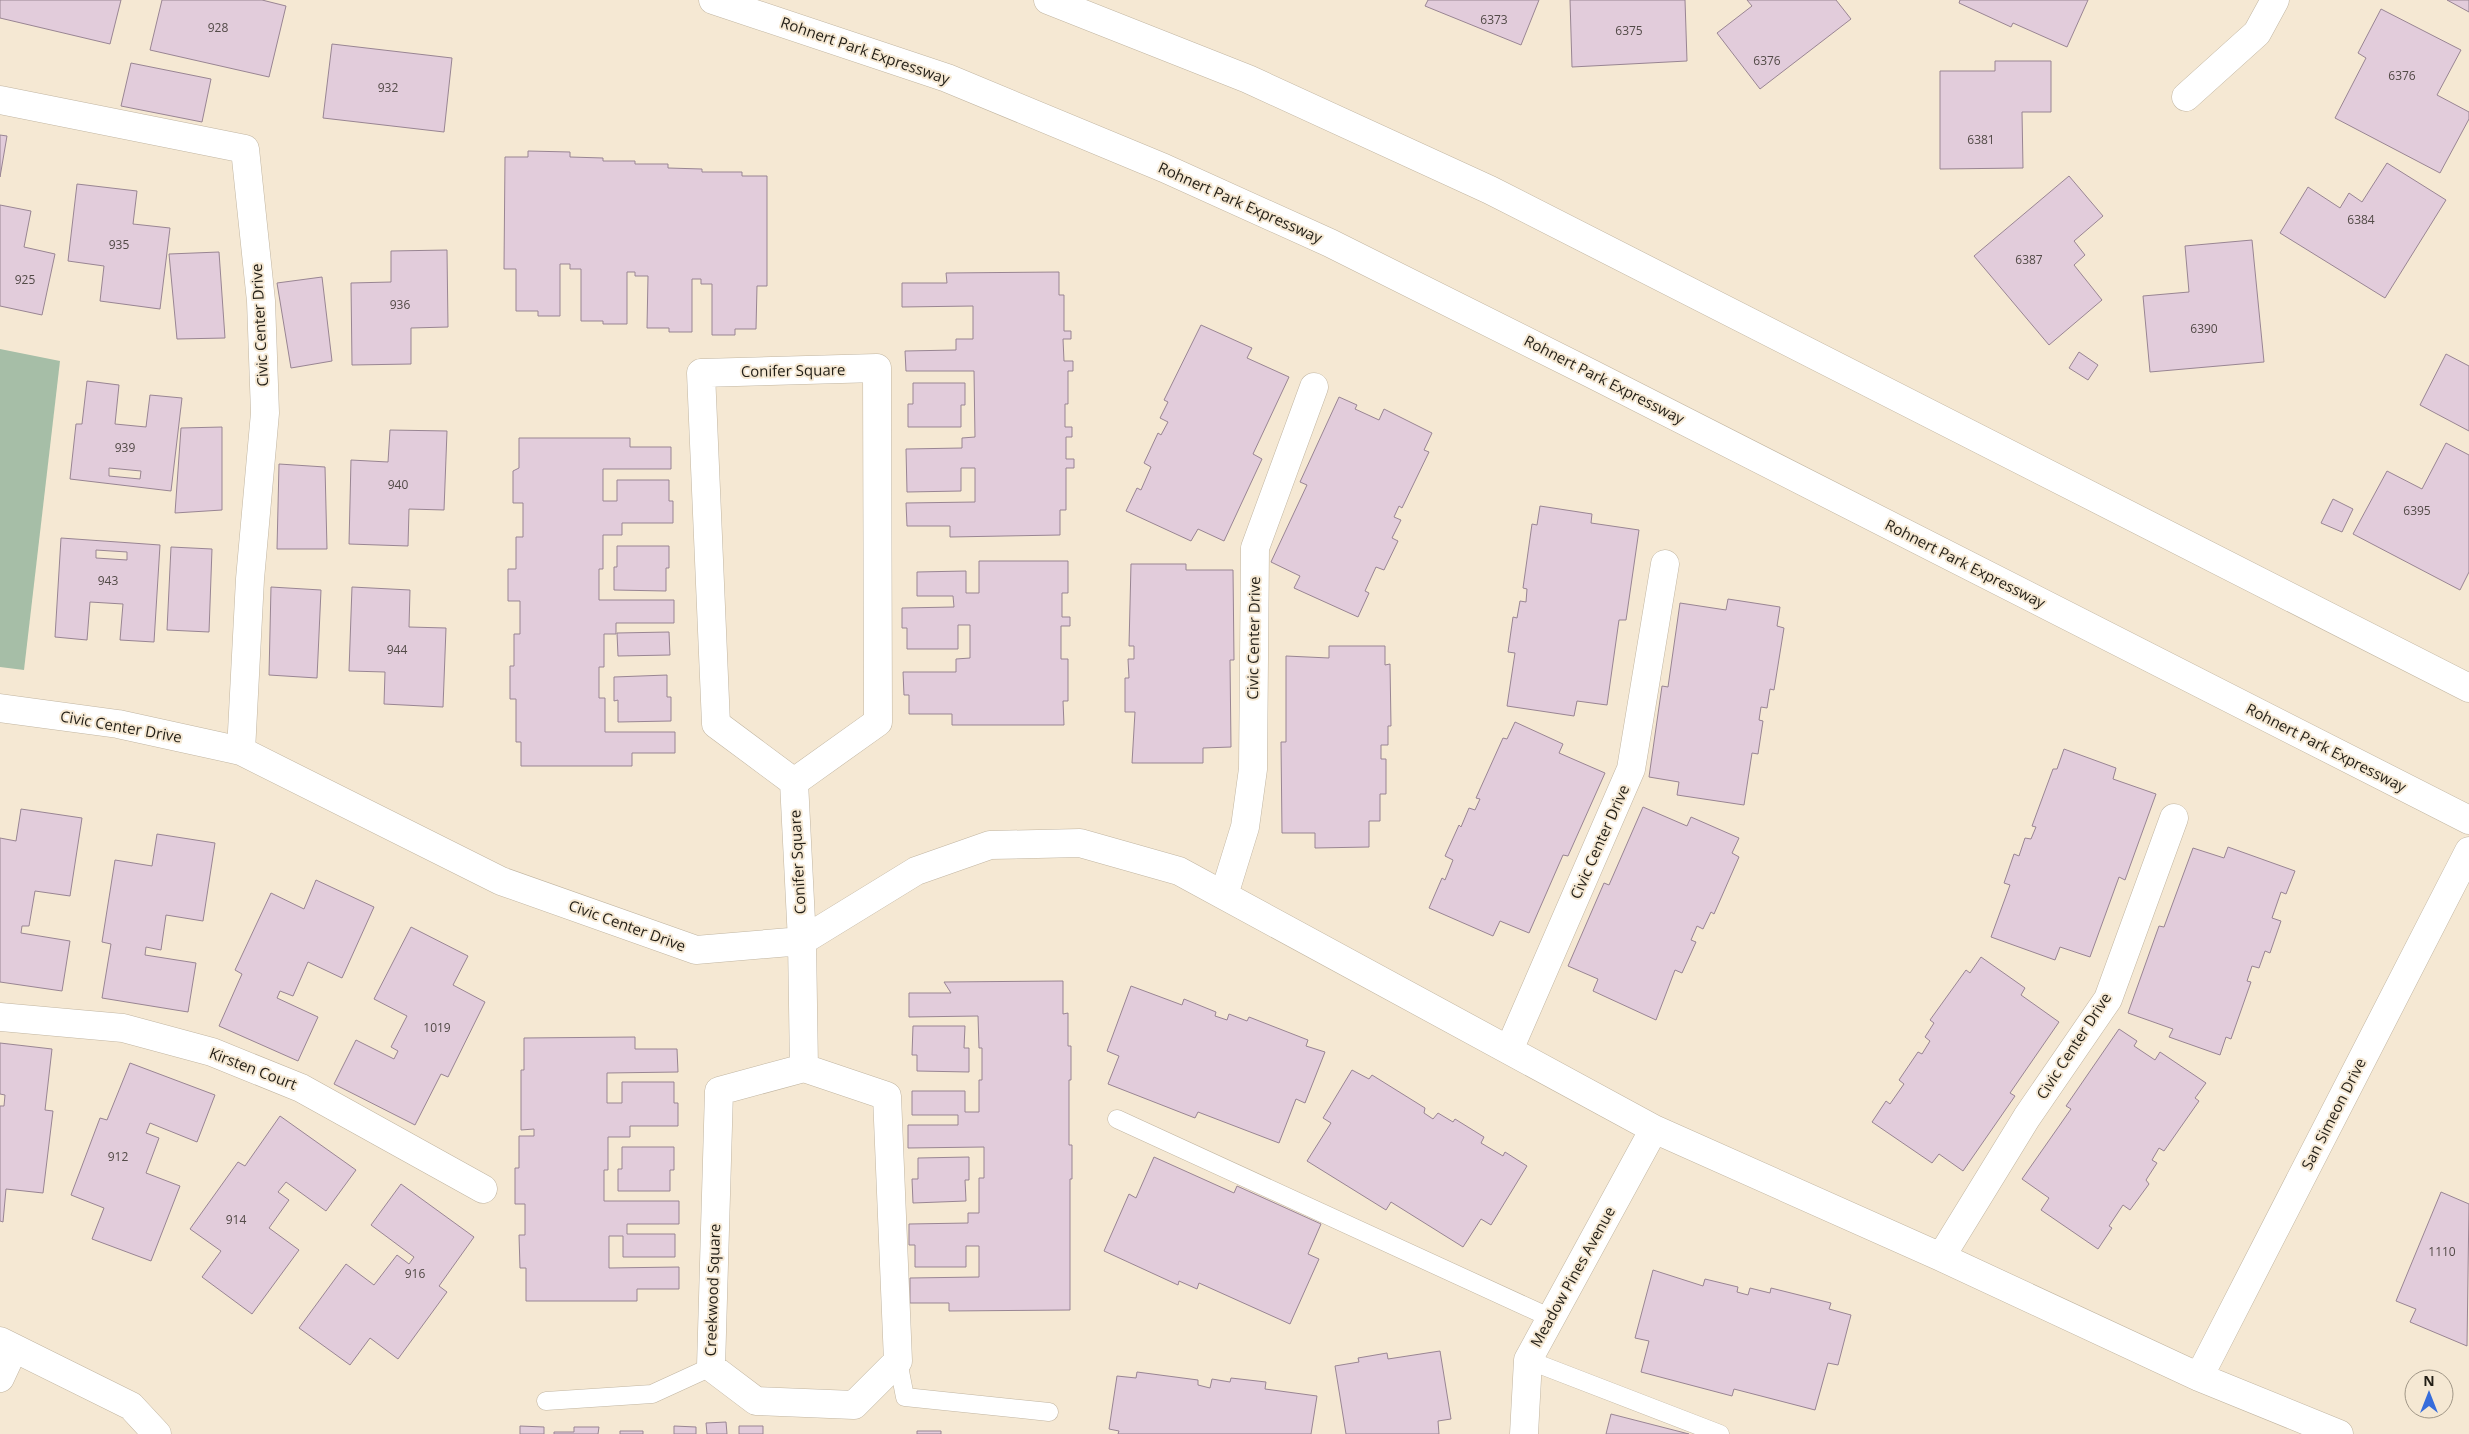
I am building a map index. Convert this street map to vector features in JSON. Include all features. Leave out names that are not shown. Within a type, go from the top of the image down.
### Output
[{"type":"street","name":"Rohnert Park Expressway","points":[[713,0],[947,78],[1164,168],[1330,243],[1592,374],[2469,820]]},
{"type":"street","points":[[1048,0],[1248,79],[1490,190],[2469,688]]},
{"type":"street","points":[[2186,97],[2257,33],[2275,0]]},
{"type":"street","name":"Civic Center Drive","points":[[0,100],[245,149],[260,301],[265,413],[250,579],[241,751]]},
{"type":"street","name":"Conifer Square","points":[[877,368],[878,722],[794,782],[716,724],[701,373],[877,368]]},
{"type":"street","name":"Civic Center Drive","points":[[1224,895],[1245,827],[1253,768],[1255,548],[1314,387]]},
{"type":"street","name":"Civic Center Drive","points":[[1508,1050],[1631,769],[1665,564]]},
{"type":"street","name":"Civic Center Drive","points":[[0,708],[118,724],[241,751],[500,881],[696,950],[802,941],[916,871],[990,845],[1080,843],[1179,871],[1654,1129],[1941,1256],[2198,1377],[2339,1434]]},
{"type":"street","name":"Conifer Square","points":[[794,782],[802,941]]},
{"type":"street","name":"Civic Center Drive","points":[[1941,1256],[2027,1117],[2108,999],[2174,818]]},
{"type":"street","name":"San Simeon Drive","points":[[2198,1377],[2469,851]]},
{"type":"street","points":[[802,941],[804,1068],[887,1096],[898,1361]]},
{"type":"street","name":"Kirsten Court","points":[[0,1017],[123,1028],[212,1052],[301,1088],[483,1189]]},
{"type":"street","name":"Creekwood Square","points":[[804,1068],[719,1091],[711,1367],[756,1401],[854,1405],[898,1361]]},
{"type":"street","name":"Meadow Pines Avenue","points":[[1524,1434],[1528,1360],[1654,1129]]},
{"type":"street","points":[[0,1378],[7,1345],[132,1406],[157,1434]]},
{"type":"lane","points":[[1117,1119],[1551,1318]]},
{"type":"lane","points":[[1528,1360],[1720,1434]]},
{"type":"lane","points":[[898,1361],[905,1397],[1048,1412]]},
{"type":"lane","points":[[546,1401],[652,1394],[711,1367]]},
{"type":"green space","points":[[0,349],[60,361],[24,670],[0,667]]},
{"type":"building","points":[[0,0],[121,0],[110,44],[0,18]]},
{"type":"building","points":[[162,0],[262,0],[286,6],[269,77],[150,50]]},
{"type":"building","points":[[1428,0],[1539,0],[1521,45],[1425,6]]},
{"type":"building","points":[[1570,0],[1685,0],[1687,61],[1572,67]]},
{"type":"building","points":[[1747,0],[1836,0],[1851,19],[1760,89],[1717,33],[1752,6]]},
{"type":"building","points":[[1960,0],[2088,0],[2067,47],[2013,23],[2011,27],[1959,3]]},
{"type":"building","points":[[2447,0],[2469,0],[2469,12]]},
{"type":"building","points":[[2381,9],[2461,50],[2437,95],[2469,112],[2469,119],[2440,173],[2335,118],[2366,58],[2358,53]]},
{"type":"building","points":[[332,44],[452,58],[444,132],[323,118]]},
{"type":"building","points":[[1995,61],[2051,61],[2051,112],[2022,112],[2023,168],[1940,169],[1940,71],[1995,71]]},
{"type":"building","points":[[131,63],[211,79],[202,122],[121,106]]},
{"type":"building","points":[[0,135],[7,136],[0,177]]},
{"type":"building","points":[[528,151],[570,152],[570,157],[603,158],[603,161],[635,161],[635,164],[668,164],[668,168],[702,169],[702,172],[742,172],[742,176],[767,176],[767,286],[757,286],[756,329],[735,329],[735,335],[712,335],[712,284],[701,284],[701,279],[692,279],[692,332],[669,332],[669,328],[647,328],[648,276],[635,276],[635,272],[627,272],[627,324],[603,324],[603,321],[581,321],[581,269],[570,269],[570,264],[560,264],[560,316],[538,316],[538,311],[516,311],[516,269],[504,269],[505,157],[528,157]]},
{"type":"building","points":[[2387,163],[2446,200],[2385,298],[2280,233],[2308,187],[2340,208],[2349,193],[2362,202]]},
{"type":"building","points":[[2069,176],[2103,216],[2074,241],[2085,255],[2074,265],[2102,300],[2049,345],[1974,256]]},
{"type":"building","points":[[77,184],[137,191],[133,224],[170,228],[160,309],[100,301],[104,266],[68,261]]},
{"type":"building","points":[[0,205],[31,211],[24,247],[55,254],[42,315],[0,306]]},
{"type":"building","points":[[2252,240],[2264,362],[2150,372],[2143,296],[2189,292],[2185,246]]},
{"type":"building","points":[[447,250],[448,327],[411,328],[411,364],[352,365],[351,283],[391,282],[391,251]]},
{"type":"building","points":[[219,252],[225,338],[177,339],[169,254]]},
{"type":"building","points":[[1059,272],[1059,295],[1064,295],[1064,331],[1071,331],[1071,339],[1063,339],[1064,361],[1073,361],[1073,371],[1068,371],[1068,404],[1065,404],[1065,427],[1072,427],[1072,437],[1066,437],[1066,459],[1074,459],[1074,468],[1066,468],[1066,510],[1060,510],[1060,535],[950,537],[950,526],[907,526],[906,503],[975,502],[975,468],[961,468],[961,491],[907,492],[906,449],[962,448],[962,438],[975,437],[974,371],[906,371],[905,351],[956,350],[956,339],[973,339],[973,306],[902,307],[902,283],[947,283],[946,273]]},
{"type":"building","points":[[322,277],[332,361],[291,368],[277,283]]},
{"type":"building","points":[[1201,325],[1252,348],[1247,358],[1289,377],[1253,454],[1262,459],[1224,541],[1198,529],[1191,541],[1126,511],[1137,488],[1141,490],[1151,467],[1144,463],[1158,433],[1161,435],[1168,422],[1160,418],[1168,402],[1164,400]]},
{"type":"building","points":[[2079,352],[2098,365],[2088,380],[2069,368]]},
{"type":"building","points":[[2446,354],[2469,366],[2469,431],[2420,405]]},
{"type":"building","points":[[87,381],[119,385],[115,424],[146,427],[150,395],[182,398],[171,491],[70,479],[76,424],[82,424]],"holes":[[[109,468],[141,471],[140,479],[109,476]]]},
{"type":"building","points":[[913,383],[965,383],[965,405],[961,405],[961,427],[908,427],[908,404],[913,404]]},
{"type":"building","points":[[1339,397],[1357,405],[1355,409],[1379,420],[1384,409],[1432,433],[1424,450],[1429,452],[1402,508],[1399,506],[1394,517],[1401,520],[1392,538],[1398,541],[1384,570],[1376,567],[1365,591],[1369,593],[1358,617],[1294,588],[1300,576],[1271,562],[1307,485],[1300,482]]},
{"type":"building","points":[[222,427],[222,510],[175,513],[181,428]]},
{"type":"building","points":[[390,430],[447,431],[444,510],[409,509],[408,546],[349,544],[351,460],[388,462]]},
{"type":"building","points":[[519,438],[630,438],[630,447],[671,447],[671,469],[603,469],[603,501],[617,501],[617,480],[669,480],[669,501],[673,501],[673,523],[622,523],[622,535],[603,535],[603,569],[599,569],[599,600],[674,600],[674,623],[616,623],[616,634],[604,634],[604,667],[599,667],[599,698],[605,698],[605,732],[675,732],[675,753],[632,753],[632,766],[521,766],[521,742],[516,742],[516,699],[510,699],[510,666],[514,666],[514,634],[520,634],[520,601],[508,601],[508,569],[516,569],[516,537],[523,537],[523,503],[513,503],[513,471],[519,468]]},
{"type":"building","points":[[2446,443],[2469,455],[2469,572],[2460,590],[2353,534],[2387,471],[2422,489]]},
{"type":"building","points":[[279,464],[325,467],[327,549],[277,549]]},
{"type":"building","points":[[2333,499],[2353,509],[2342,532],[2321,523]]},
{"type":"building","points":[[1540,506],[1592,514],[1591,523],[1639,530],[1626,620],[1619,620],[1607,705],[1577,701],[1574,716],[1507,706],[1515,653],[1508,652],[1513,617],[1517,618],[1520,601],[1526,602],[1527,589],[1523,588],[1532,524],[1537,525]]},
{"type":"building","points":[[61,538],[160,545],[154,642],[120,640],[123,604],[90,602],[87,640],[55,637]],"holes":[[[96,550],[127,552],[127,560],[96,558]]]},
{"type":"building","points":[[617,546],[669,546],[669,568],[666,568],[666,591],[614,590],[614,567],[617,567]]},
{"type":"building","points":[[171,547],[212,549],[209,632],[167,630]]},
{"type":"building","points":[[979,561],[1068,561],[1068,593],[1062,593],[1062,617],[1070,617],[1070,626],[1061,626],[1061,659],[1068,659],[1068,701],[1063,701],[1064,725],[952,725],[952,714],[909,714],[909,695],[904,695],[903,672],[956,672],[956,659],[970,658],[970,625],[958,625],[958,649],[907,649],[907,628],[902,628],[902,608],[954,607],[953,596],[917,596],[917,572],[966,571],[966,593],[979,593]]},
{"type":"building","points":[[1131,564],[1186,564],[1186,570],[1233,570],[1234,660],[1230,660],[1231,747],[1203,748],[1203,763],[1132,763],[1135,712],[1125,712],[1125,678],[1129,678],[1128,659],[1134,659],[1134,646],[1129,646]]},
{"type":"building","points":[[271,587],[321,590],[317,678],[269,675]]},
{"type":"building","points":[[352,587],[410,590],[409,627],[446,628],[443,707],[384,704],[385,672],[349,671]]},
{"type":"building","points":[[1728,599],[1780,607],[1777,626],[1784,628],[1774,690],[1770,689],[1767,708],[1761,707],[1759,720],[1763,721],[1758,754],[1752,753],[1744,805],[1677,795],[1679,782],[1649,777],[1662,686],[1668,687],[1680,603],[1726,610]]},
{"type":"building","points":[[669,632],[670,655],[618,656],[617,633]]},
{"type":"building","points":[[1329,646],[1385,646],[1385,665],[1390,664],[1391,726],[1388,726],[1388,745],[1381,745],[1381,759],[1386,759],[1386,794],[1380,794],[1380,821],[1369,821],[1369,847],[1315,848],[1315,833],[1282,833],[1281,742],[1286,742],[1286,656],[1329,658]]},
{"type":"building","points":[[667,675],[667,697],[671,697],[671,721],[618,722],[618,700],[614,701],[614,677]]},
{"type":"building","points":[[1515,722],[1563,744],[1559,753],[1605,773],[1568,856],[1563,855],[1529,933],[1500,921],[1493,936],[1429,908],[1442,878],[1445,880],[1453,860],[1445,856],[1459,825],[1461,827],[1469,808],[1475,810],[1480,799],[1476,798],[1503,738],[1507,739]]},
{"type":"building","points":[[2064,749],[2116,768],[2113,779],[2156,794],[2125,880],[2119,877],[2090,957],[2060,947],[2055,960],[1991,937],[2010,885],[2004,883],[2014,854],[2019,856],[2025,838],[2031,839],[2036,827],[2032,826],[2053,769],[2057,769]]},
{"type":"building","points":[[1643,807],[1687,826],[1691,817],[1739,838],[1732,853],[1739,857],[1714,914],[1711,912],[1703,929],[1697,926],[1691,940],[1696,942],[1682,973],[1675,970],[1656,1020],[1593,991],[1598,979],[1568,966],[1604,883],[1609,885]]},
{"type":"building","points":[[21,809],[82,818],[70,896],[35,891],[29,926],[22,926],[21,933],[70,941],[62,991],[0,982],[0,838],[16,841]]},
{"type":"building","points":[[157,834],[215,843],[203,921],[166,915],[161,950],[146,947],[145,955],[196,963],[188,1012],[102,998],[111,944],[102,942],[115,860],[152,866]]},
{"type":"building","points":[[2228,847],[2295,871],[2286,894],[2281,892],[2272,918],[2281,921],[2270,953],[2265,951],[2259,968],[2252,966],[2247,981],[2251,982],[2231,1039],[2226,1037],[2220,1055],[2169,1037],[2173,1029],[2128,1013],[2159,926],[2164,927],[2193,848],[2224,858]]},
{"type":"building","points":[[316,880],[374,907],[342,978],[308,962],[293,996],[280,991],[277,998],[318,1017],[298,1061],[219,1026],[242,974],[235,970],[271,893],[304,909]]},
{"type":"building","points":[[411,927],[468,956],[453,985],[485,1002],[448,1077],[441,1074],[415,1125],[334,1084],[356,1040],[394,1059],[398,1051],[391,1047],[407,1016],[374,999]]},
{"type":"building","points":[[1981,957],[2025,988],[2021,995],[2059,1022],[2010,1093],[2015,1096],[1963,1171],[1939,1154],[1932,1163],[1872,1122],[1886,1101],[1890,1104],[1904,1084],[1899,1080],[1918,1052],[1922,1054],[1930,1041],[1925,1037],[1934,1023],[1930,1020],[1966,970],[1970,973]]},
{"type":"building","points":[[1063,981],[1063,1014],[1068,1013],[1068,1046],[1071,1046],[1071,1080],[1069,1080],[1069,1145],[1072,1145],[1072,1179],[1070,1179],[1070,1310],[949,1311],[949,1303],[910,1303],[910,1278],[979,1277],[979,1246],[966,1246],[966,1267],[915,1267],[915,1245],[909,1245],[909,1224],[968,1223],[968,1213],[979,1213],[979,1178],[984,1178],[984,1147],[908,1148],[908,1125],[958,1125],[958,1115],[912,1115],[912,1091],[965,1091],[965,1112],[979,1112],[979,1080],[982,1080],[982,1048],[979,1048],[978,1016],[909,1017],[909,993],[951,993],[944,982]]},
{"type":"building","points":[[1131,986],[1182,1005],[1184,999],[1216,1012],[1215,1016],[1227,1020],[1229,1014],[1247,1021],[1249,1017],[1308,1040],[1306,1046],[1325,1052],[1305,1103],[1296,1099],[1279,1143],[1198,1112],[1195,1118],[1108,1084],[1119,1056],[1107,1051]]},
{"type":"building","points":[[913,1026],[965,1026],[964,1048],[969,1048],[969,1072],[917,1071],[917,1055],[912,1055]]},
{"type":"building","points":[[2119,1029],[2137,1041],[2134,1046],[2155,1060],[2160,1052],[2206,1083],[2195,1098],[2199,1101],[2164,1151],[2159,1148],[2152,1160],[2157,1163],[2146,1180],[2149,1184],[2130,1210],[2123,1205],[2109,1226],[2112,1228],[2098,1249],[2041,1210],[2049,1198],[2022,1179],[2071,1109],[2066,1106]]},
{"type":"building","points":[[635,1037],[635,1049],[677,1049],[678,1072],[607,1073],[607,1103],[622,1103],[622,1082],[674,1082],[674,1103],[678,1103],[678,1126],[630,1126],[630,1137],[608,1137],[608,1170],[604,1170],[604,1201],[679,1201],[679,1224],[627,1224],[627,1234],[675,1234],[675,1257],[623,1257],[623,1236],[609,1236],[609,1268],[679,1267],[679,1289],[637,1289],[637,1301],[526,1301],[526,1268],[520,1268],[519,1235],[525,1235],[525,1204],[515,1204],[515,1168],[519,1168],[519,1136],[534,1136],[534,1129],[521,1130],[521,1070],[524,1070],[524,1038]]},
{"type":"building","points":[[0,1043],[52,1049],[45,1110],[53,1111],[43,1193],[6,1189],[3,1222],[0,1221],[0,1106],[4,1106],[5,1095],[0,1094]]},
{"type":"building","points":[[130,1063],[215,1095],[197,1142],[150,1123],[146,1133],[159,1138],[146,1173],[180,1186],[151,1261],[92,1239],[104,1208],[71,1195],[100,1118],[107,1120]]},
{"type":"building","points":[[1352,1070],[1369,1079],[1372,1075],[1425,1108],[1424,1113],[1433,1119],[1438,1113],[1453,1122],[1455,1119],[1484,1137],[1481,1143],[1503,1156],[1505,1152],[1527,1166],[1491,1225],[1481,1219],[1463,1247],[1391,1202],[1386,1210],[1307,1161],[1331,1123],[1323,1118]]},
{"type":"building","points":[[280,1116],[356,1170],[326,1211],[286,1182],[278,1192],[289,1200],[269,1228],[299,1250],[252,1314],[202,1277],[221,1251],[190,1229],[238,1162],[245,1166]]},
{"type":"building","points":[[622,1147],[674,1147],[674,1170],[670,1170],[670,1191],[618,1191],[618,1169],[622,1169]]},
{"type":"building","points":[[969,1157],[969,1180],[965,1180],[966,1201],[913,1203],[912,1179],[918,1179],[918,1158]]},
{"type":"building","points":[[1154,1157],[1234,1193],[1237,1186],[1321,1224],[1308,1254],[1319,1259],[1290,1324],[1199,1283],[1197,1289],[1179,1281],[1178,1285],[1104,1251],[1129,1194],[1136,1198]]},
{"type":"building","points":[[401,1184],[474,1237],[439,1286],[447,1292],[398,1359],[370,1338],[350,1365],[299,1328],[346,1264],[374,1285],[397,1255],[409,1264],[414,1257],[371,1225]]},
{"type":"building","points":[[2441,1192],[2469,1204],[2467,1346],[2410,1322],[2416,1309],[2396,1301]]},
{"type":"building","points":[[1653,1270],[1703,1286],[1705,1279],[1738,1287],[1737,1292],[1748,1295],[1750,1288],[1770,1293],[1771,1288],[1831,1303],[1829,1309],[1851,1315],[1838,1365],[1828,1363],[1815,1410],[1734,1389],[1732,1396],[1641,1372],[1649,1341],[1635,1338]]},
{"type":"building","points":[[1440,1351],[1451,1419],[1438,1421],[1439,1434],[1346,1434],[1335,1366],[1359,1362],[1358,1358],[1387,1353],[1388,1359]]},
{"type":"building","points":[[1137,1372],[1198,1380],[1198,1385],[1210,1388],[1212,1379],[1230,1382],[1231,1378],[1266,1382],[1265,1389],[1317,1396],[1311,1434],[1118,1434],[1119,1431],[1109,1429],[1117,1376],[1136,1378]]},
{"type":"building","points":[[1611,1414],[1689,1434],[1606,1434]]},
{"type":"building","points":[[726,1422],[727,1434],[707,1434],[706,1423]]},
{"type":"building","points":[[520,1426],[544,1427],[544,1434],[520,1434]]},
{"type":"building","points":[[674,1426],[696,1427],[696,1434],[674,1434]]},
{"type":"building","points":[[739,1426],[763,1426],[763,1434],[739,1434]]},
{"type":"building","points":[[574,1427],[599,1427],[598,1434],[554,1434],[554,1432],[574,1432]]},
{"type":"building","points":[[620,1431],[643,1431],[643,1434],[620,1434]]},
{"type":"building","points":[[917,1431],[941,1431],[941,1434],[917,1434]]}]
